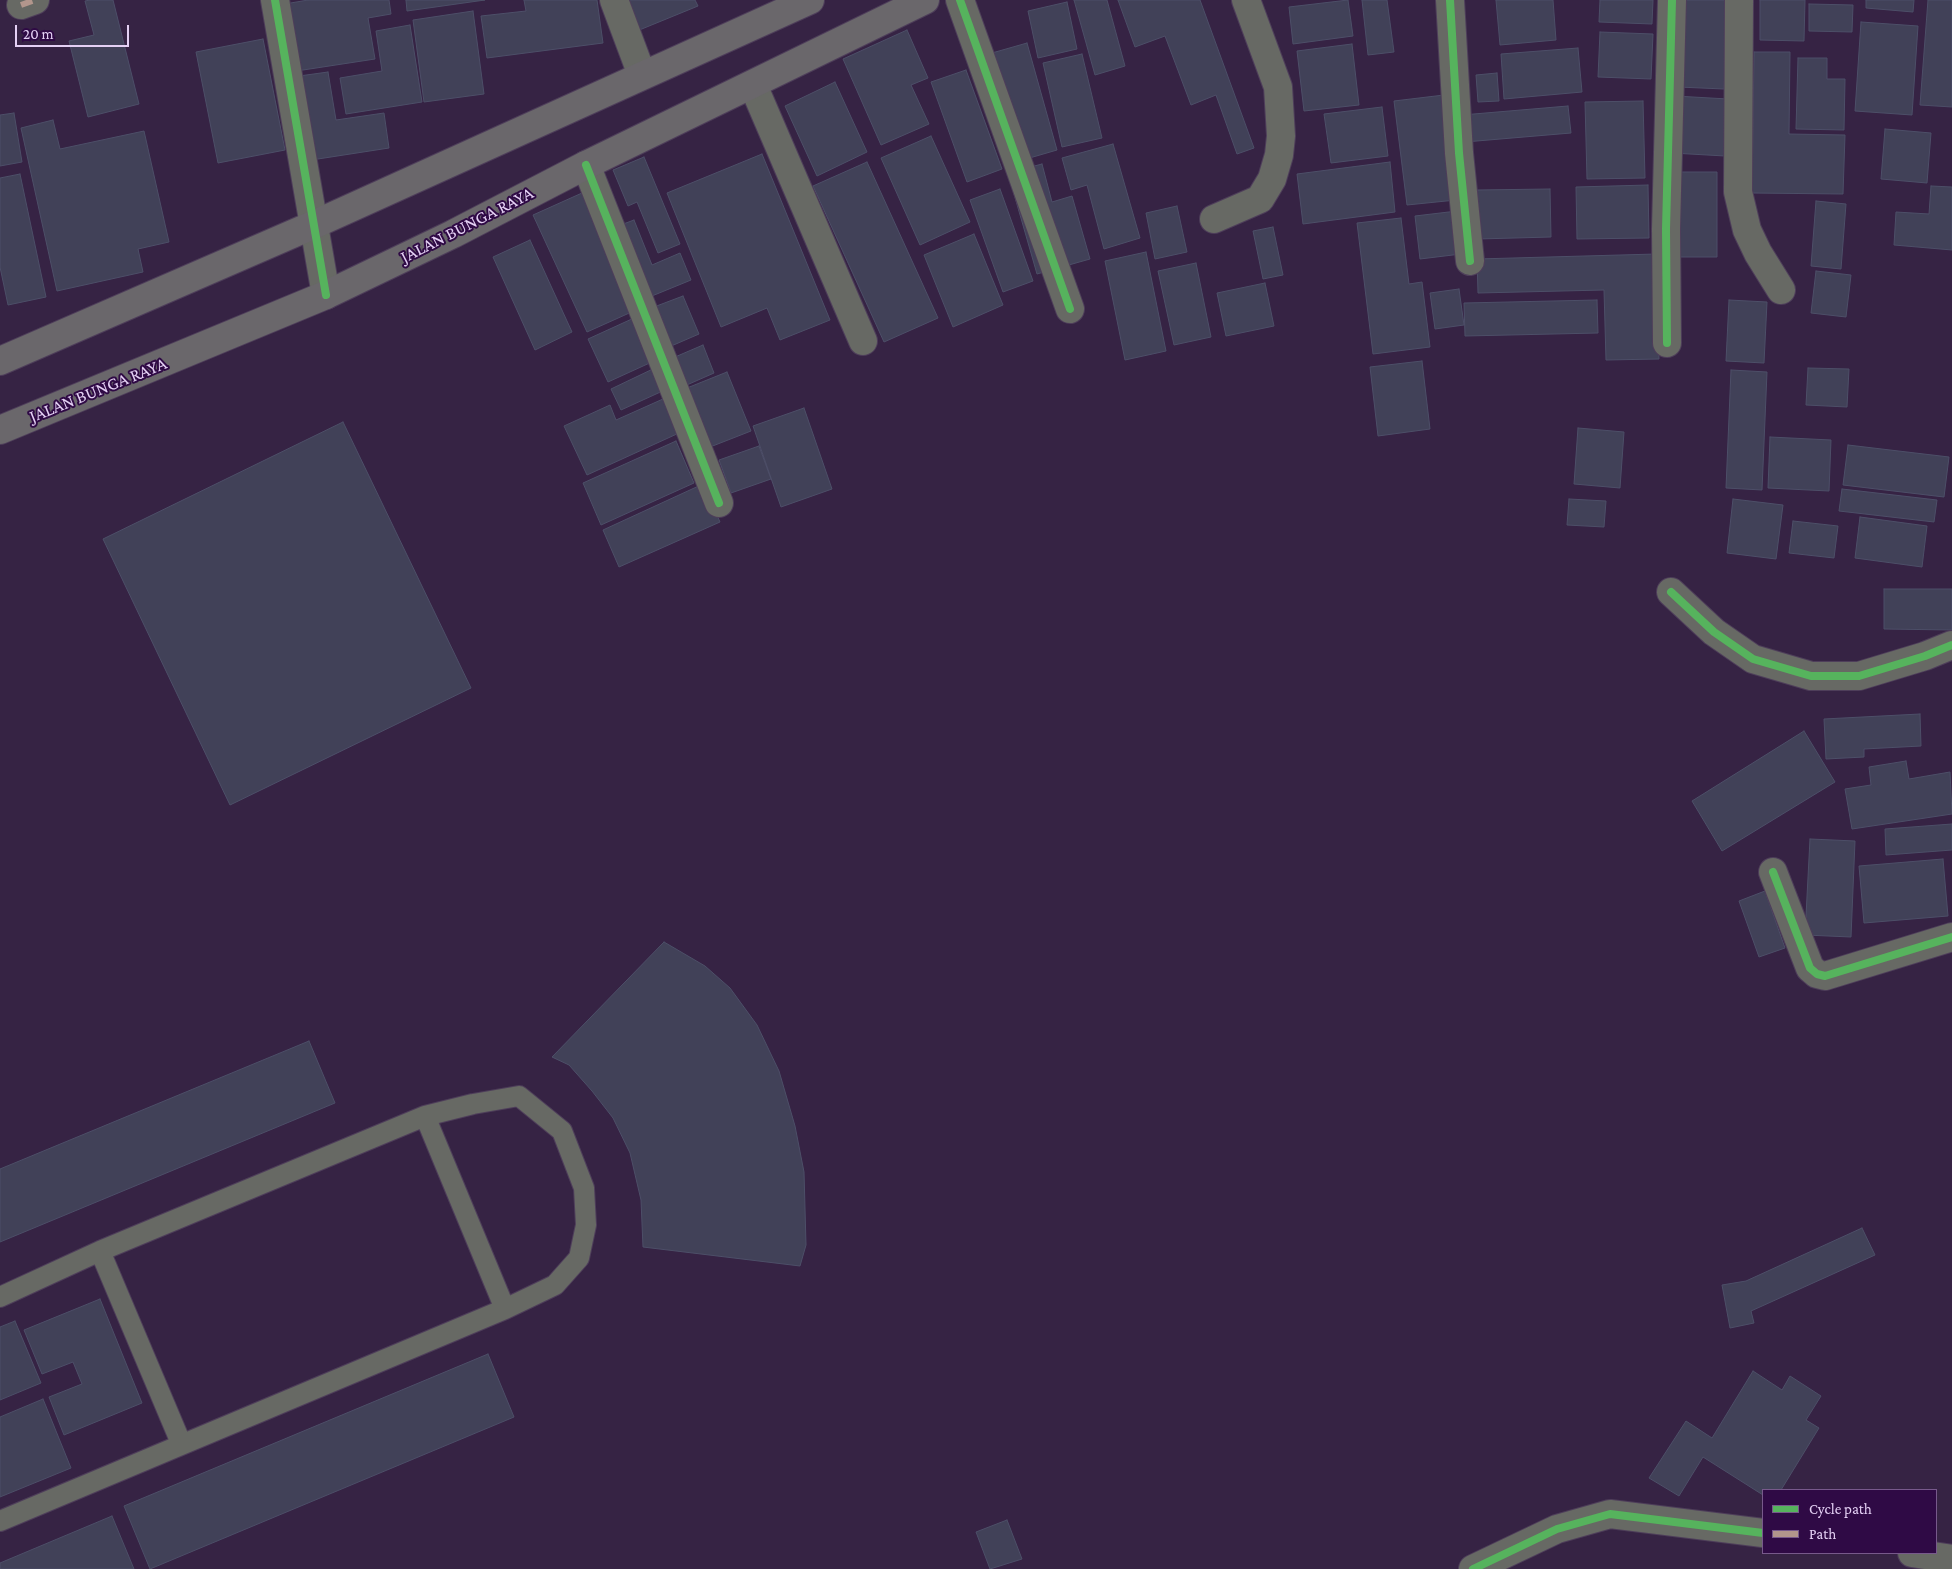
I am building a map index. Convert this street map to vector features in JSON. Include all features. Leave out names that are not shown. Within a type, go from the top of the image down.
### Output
[{"type":"main road","points":[[0,361],[313,225],[810,0]]},
{"type":"main road","name":"JALAN BUNGA RAYA","points":[[0,430],[326,296],[453,234],[586,165],[926,0]]},
{"type":"street","points":[[275,0],[326,296]]},
{"type":"street","points":[[614,0],[642,75]]},
{"type":"street","points":[[960,0],[1070,309]]},
{"type":"street","points":[[1214,219],[1260,199],[1272,179],[1279,155],[1281,136],[1278,86],[1246,0]]},
{"type":"street","points":[[1450,0],[1459,153],[1470,262]]},
{"type":"street","points":[[1667,343],[1666,229],[1672,0]]},
{"type":"street","points":[[1739,0],[1738,192],[1747,230],[1758,253],[1781,290]]},
{"type":"street","points":[[753,84],[863,341]]},
{"type":"street","points":[[586,165],[719,503]]},
{"type":"street","points":[[1671,592],[1714,632],[1753,659],[1811,676],[1859,676],[1952,646]]},
{"type":"street","points":[[1773,872],[1810,968],[1817,974],[1825,976],[1952,937]]},
{"type":"street","points":[[1473,1569],[1557,1529],[1610,1514],[1762,1533]]},
{"type":"street","points":[[1919,1554],[1952,1559]]},
{"type":"lane","points":[[0,1297],[100,1251],[425,1116],[519,1096],[562,1130],[584,1188],[586,1225],[579,1258],[555,1285],[505,1308],[0,1520]]},
{"type":"lane","points":[[425,1116],[505,1308]]},
{"type":"lane","points":[[100,1251],[181,1443]]},
{"type":"building","points":[[113,0],[139,104],[88,117],[69,41],[94,35],[85,1]]},
{"type":"building","points":[[308,0],[389,0],[391,14],[368,18],[375,59],[290,72],[279,5]]},
{"type":"building","points":[[406,0],[485,0],[407,11]]},
{"type":"building","points":[[524,0],[597,0],[603,43],[487,58],[481,16],[526,11]]},
{"type":"building","points":[[619,0],[695,0],[698,6],[632,33]]},
{"type":"building","points":[[1074,0],[1107,0],[1125,66],[1095,75]]},
{"type":"building","points":[[1118,0],[1200,0],[1254,148],[1237,154],[1216,95],[1191,105],[1165,36],[1135,47]]},
{"type":"building","points":[[1348,0],[1353,36],[1293,44],[1289,7]]},
{"type":"building","points":[[1362,0],[1387,0],[1394,52],[1368,55]]},
{"type":"building","points":[[1496,0],[1553,0],[1556,40],[1500,45]]},
{"type":"building","points":[[1600,0],[1653,0],[1652,24],[1599,22]]},
{"type":"building","points":[[1681,0],[1729,0],[1724,89],[1678,87]]},
{"type":"building","points":[[1760,0],[1805,0],[1804,41],[1760,40]]},
{"type":"building","points":[[1866,0],[1914,0],[1913,12],[1866,8]]},
{"type":"building","points":[[1928,0],[1952,0],[1952,107],[1920,105]]},
{"type":"building","points":[[1067,2],[1077,49],[1038,58],[1028,11]]},
{"type":"building","points":[[1809,4],[1853,5],[1852,32],[1809,31]]},
{"type":"building","points":[[473,11],[484,94],[424,102],[413,20]]},
{"type":"building","points":[[1861,22],[1918,26],[1912,115],[1855,111]]},
{"type":"building","points":[[410,25],[422,102],[346,114],[340,78],[382,71],[376,31]]},
{"type":"building","points":[[907,30],[928,78],[911,85],[929,124],[881,145],[843,59]]},
{"type":"building","points":[[1600,32],[1653,34],[1651,79],[1598,77]]},
{"type":"building","points":[[263,39],[285,150],[218,163],[196,52]]},
{"type":"building","points":[[1027,43],[1057,150],[1009,164],[978,57]]},
{"type":"building","points":[[1352,44],[1359,105],[1304,111],[1297,51]]},
{"type":"building","points":[[1578,48],[1582,92],[1504,99],[1501,54]]},
{"type":"building","points":[[1754,52],[1790,52],[1789,134],[1845,135],[1843,194],[1752,193]]},
{"type":"building","points":[[1082,54],[1102,138],[1062,147],[1043,63]]},
{"type":"building","points":[[1798,58],[1827,58],[1827,79],[1845,79],[1844,130],[1796,129]]},
{"type":"building","points":[[966,70],[1002,169],[967,182],[931,82]]},
{"type":"building","points":[[328,72],[336,120],[384,113],[389,148],[305,161],[292,77]]},
{"type":"building","points":[[1497,73],[1499,101],[1478,102],[1476,75]]},
{"type":"building","points":[[835,82],[867,152],[817,176],[785,106]]},
{"type":"building","points":[[1444,95],[1456,200],[1407,205],[1394,101]]},
{"type":"building","points":[[1675,96],[1728,99],[1725,156],[1672,153]]},
{"type":"building","points":[[1643,101],[1645,178],[1587,179],[1585,102]]},
{"type":"building","points":[[1568,106],[1571,133],[1465,142],[1462,115]]},
{"type":"building","points":[[1382,107],[1388,156],[1331,163],[1324,114]]},
{"type":"building","points":[[14,113],[22,162],[0,166],[0,115]]},
{"type":"building","points":[[53,120],[60,149],[144,131],[169,242],[138,249],[143,272],[57,291],[21,128]]},
{"type":"building","points":[[1885,129],[1931,133],[1927,183],[1881,179]]},
{"type":"building","points":[[931,136],[970,222],[920,245],[881,158]]},
{"type":"building","points":[[1113,144],[1140,238],[1104,249],[1087,185],[1071,190],[1062,158]]},
{"type":"building","points":[[762,154],[830,320],[780,340],[767,308],[721,327],[667,193]]},
{"type":"building","points":[[644,157],[680,244],[658,253],[637,202],[628,206],[613,170]]},
{"type":"building","points":[[867,162],[938,318],[884,342],[813,186]]},
{"type":"building","points":[[1390,162],[1395,212],[1303,224],[1297,174]]},
{"type":"building","points":[[1042,164],[1052,202],[1072,196],[1090,259],[1037,274],[1008,173]]},
{"type":"building","points":[[1673,172],[1717,172],[1717,257],[1674,257]]},
{"type":"building","points":[[20,174],[46,297],[8,305],[0,267],[0,178]]},
{"type":"building","points":[[1648,185],[1649,238],[1577,239],[1576,187]]},
{"type":"building","points":[[1931,186],[1952,187],[1952,250],[1894,245],[1896,212],[1929,214]]},
{"type":"building","points":[[1000,189],[1033,281],[1003,292],[970,200]]},
{"type":"building","points":[[1550,189],[1551,237],[1478,239],[1477,190]]},
{"type":"building","points":[[582,193],[636,310],[587,332],[533,215]]},
{"type":"building","points":[[1816,201],[1846,204],[1841,269],[1811,266]]},
{"type":"building","points":[[1177,206],[1187,252],[1155,259],[1146,213]]},
{"type":"building","points":[[1457,211],[1461,254],[1420,259],[1415,216]]},
{"type":"building","points":[[1401,218],[1409,284],[1422,282],[1430,347],[1373,354],[1357,223]]},
{"type":"building","points":[[634,220],[652,265],[680,253],[691,280],[647,298],[618,226]]},
{"type":"building","points":[[1273,227],[1283,275],[1263,279],[1253,231]]},
{"type":"building","points":[[974,234],[1003,305],[953,327],[924,255]]},
{"type":"building","points":[[530,240],[572,332],[535,350],[493,257]]},
{"type":"building","points":[[1146,252],[1166,351],[1125,360],[1105,261]]},
{"type":"building","points":[[1656,254],[1659,359],[1606,360],[1604,290],[1478,293],[1477,259]]},
{"type":"building","points":[[1196,263],[1211,337],[1174,345],[1158,271]]},
{"type":"building","points":[[1816,271],[1851,275],[1846,317],[1811,313]]},
{"type":"building","points":[[1265,283],[1274,326],[1226,336],[1217,293]]},
{"type":"building","points":[[1459,289],[1464,325],[1435,329],[1430,293]]},
{"type":"building","points":[[683,296],[699,334],[662,350],[646,310]]},
{"type":"building","points":[[1597,300],[1598,333],[1465,336],[1464,303]]},
{"type":"building","points":[[1729,300],[1767,302],[1764,363],[1726,361]]},
{"type":"building","points":[[634,318],[654,361],[608,382],[588,339]]},
{"type":"building","points":[[703,345],[714,373],[680,388],[668,360]]},
{"type":"building","points":[[1422,361],[1430,429],[1378,436],[1370,367]]},
{"type":"building","points":[[657,367],[667,389],[621,410],[611,389]]},
{"type":"building","points":[[1808,368],[1849,369],[1847,407],[1806,405]]},
{"type":"building","points":[[1731,370],[1767,372],[1762,490],[1726,488]]},
{"type":"building","points":[[727,372],[751,431],[705,449],[682,390]]},
{"type":"building","points":[[663,399],[679,433],[587,475],[564,426],[610,405],[616,420]]},
{"type":"building","points":[[804,408],[832,489],[781,507],[753,426]]},
{"type":"building","points":[[343,422],[471,688],[230,805],[103,539]]},
{"type":"building","points":[[1578,428],[1624,432],[1620,488],[1574,484]]},
{"type":"building","points":[[1770,437],[1831,440],[1829,491],[1768,488]]},
{"type":"building","points":[[676,441],[694,483],[601,525],[583,483]]},
{"type":"building","points":[[1848,445],[1949,457],[1944,497],[1843,485]]},
{"type":"building","points":[[759,446],[771,479],[731,493],[719,460]]},
{"type":"building","points":[[703,484],[720,522],[619,567],[603,530]]},
{"type":"building","points":[[1842,489],[1937,500],[1934,522],[1839,511]]},
{"type":"building","points":[[1569,499],[1606,501],[1604,527],[1567,525]]},
{"type":"building","points":[[1733,499],[1783,505],[1776,559],[1727,553]]},
{"type":"building","points":[[1860,517],[1927,526],[1922,567],[1855,558]]},
{"type":"building","points":[[1793,521],[1838,526],[1834,558],[1789,553]]},
{"type":"building","points":[[1884,589],[1952,589],[1952,630],[1884,629]]},
{"type":"building","points":[[1920,714],[1921,746],[1864,749],[1864,757],[1826,759],[1824,719]]},
{"type":"building","points":[[1804,731],[1835,782],[1722,851],[1692,801]]},
{"type":"building","points":[[1906,761],[1909,779],[1950,772],[1952,814],[1852,829],[1845,789],[1871,785],[1869,767]]},
{"type":"building","points":[[1952,824],[1952,850],[1886,855],[1885,829]]},
{"type":"building","points":[[1810,839],[1855,841],[1851,937],[1805,935]]},
{"type":"building","points":[[1943,859],[1948,916],[1864,923],[1859,866]]},
{"type":"building","points":[[1765,891],[1785,948],[1759,957],[1739,901]]},
{"type":"building","points":[[664,942],[705,966],[730,988],[757,1025],[779,1071],[795,1126],[804,1172],[806,1245],[800,1266],[643,1247],[641,1200],[630,1153],[613,1118],[592,1091],[569,1065],[552,1057]]},
{"type":"building","points":[[309,1041],[335,1103],[0,1242],[0,1169]]},
{"type":"building","points":[[1862,1228],[1875,1255],[1751,1311],[1754,1323],[1730,1328],[1722,1285],[1746,1281]]},
{"type":"building","points":[[100,1299],[142,1403],[64,1435],[49,1397],[82,1384],[73,1362],[42,1374],[24,1330]]},
{"type":"building","points":[[15,1321],[41,1383],[0,1400],[0,1327]]},
{"type":"building","points":[[488,1354],[514,1417],[150,1569],[124,1506]]},
{"type":"building","points":[[1753,1371],[1782,1390],[1790,1376],[1821,1396],[1806,1420],[1819,1428],[1782,1489],[1762,1489],[1762,1494],[1703,1457],[1679,1496],[1649,1478],[1686,1421],[1712,1438]]},
{"type":"building","points":[[43,1399],[71,1468],[0,1497],[0,1417]]},
{"type":"building","points":[[112,1516],[134,1569],[0,1569],[0,1563]]},
{"type":"building","points":[[1007,1520],[1022,1559],[990,1569],[976,1532]]},
{"type":"marked path","points":[[21,5],[35,0]]},
{"type":"cycle path","points":[[275,0],[326,295]]},
{"type":"cycle path","points":[[960,0],[1070,309]]},
{"type":"cycle path","points":[[1450,0],[1459,153],[1470,261]]},
{"type":"cycle path","points":[[1667,343],[1666,229],[1672,0]]},
{"type":"cycle path","points":[[586,165],[719,503]]},
{"type":"cycle path","points":[[1671,592],[1714,632],[1753,659],[1811,676],[1859,676],[1925,656],[1952,645]]},
{"type":"cycle path","points":[[1773,872],[1810,968],[1817,974],[1825,976],[1952,937]]},
{"type":"cycle path","points":[[1473,1569],[1557,1529],[1610,1514],[1762,1533]]}]
